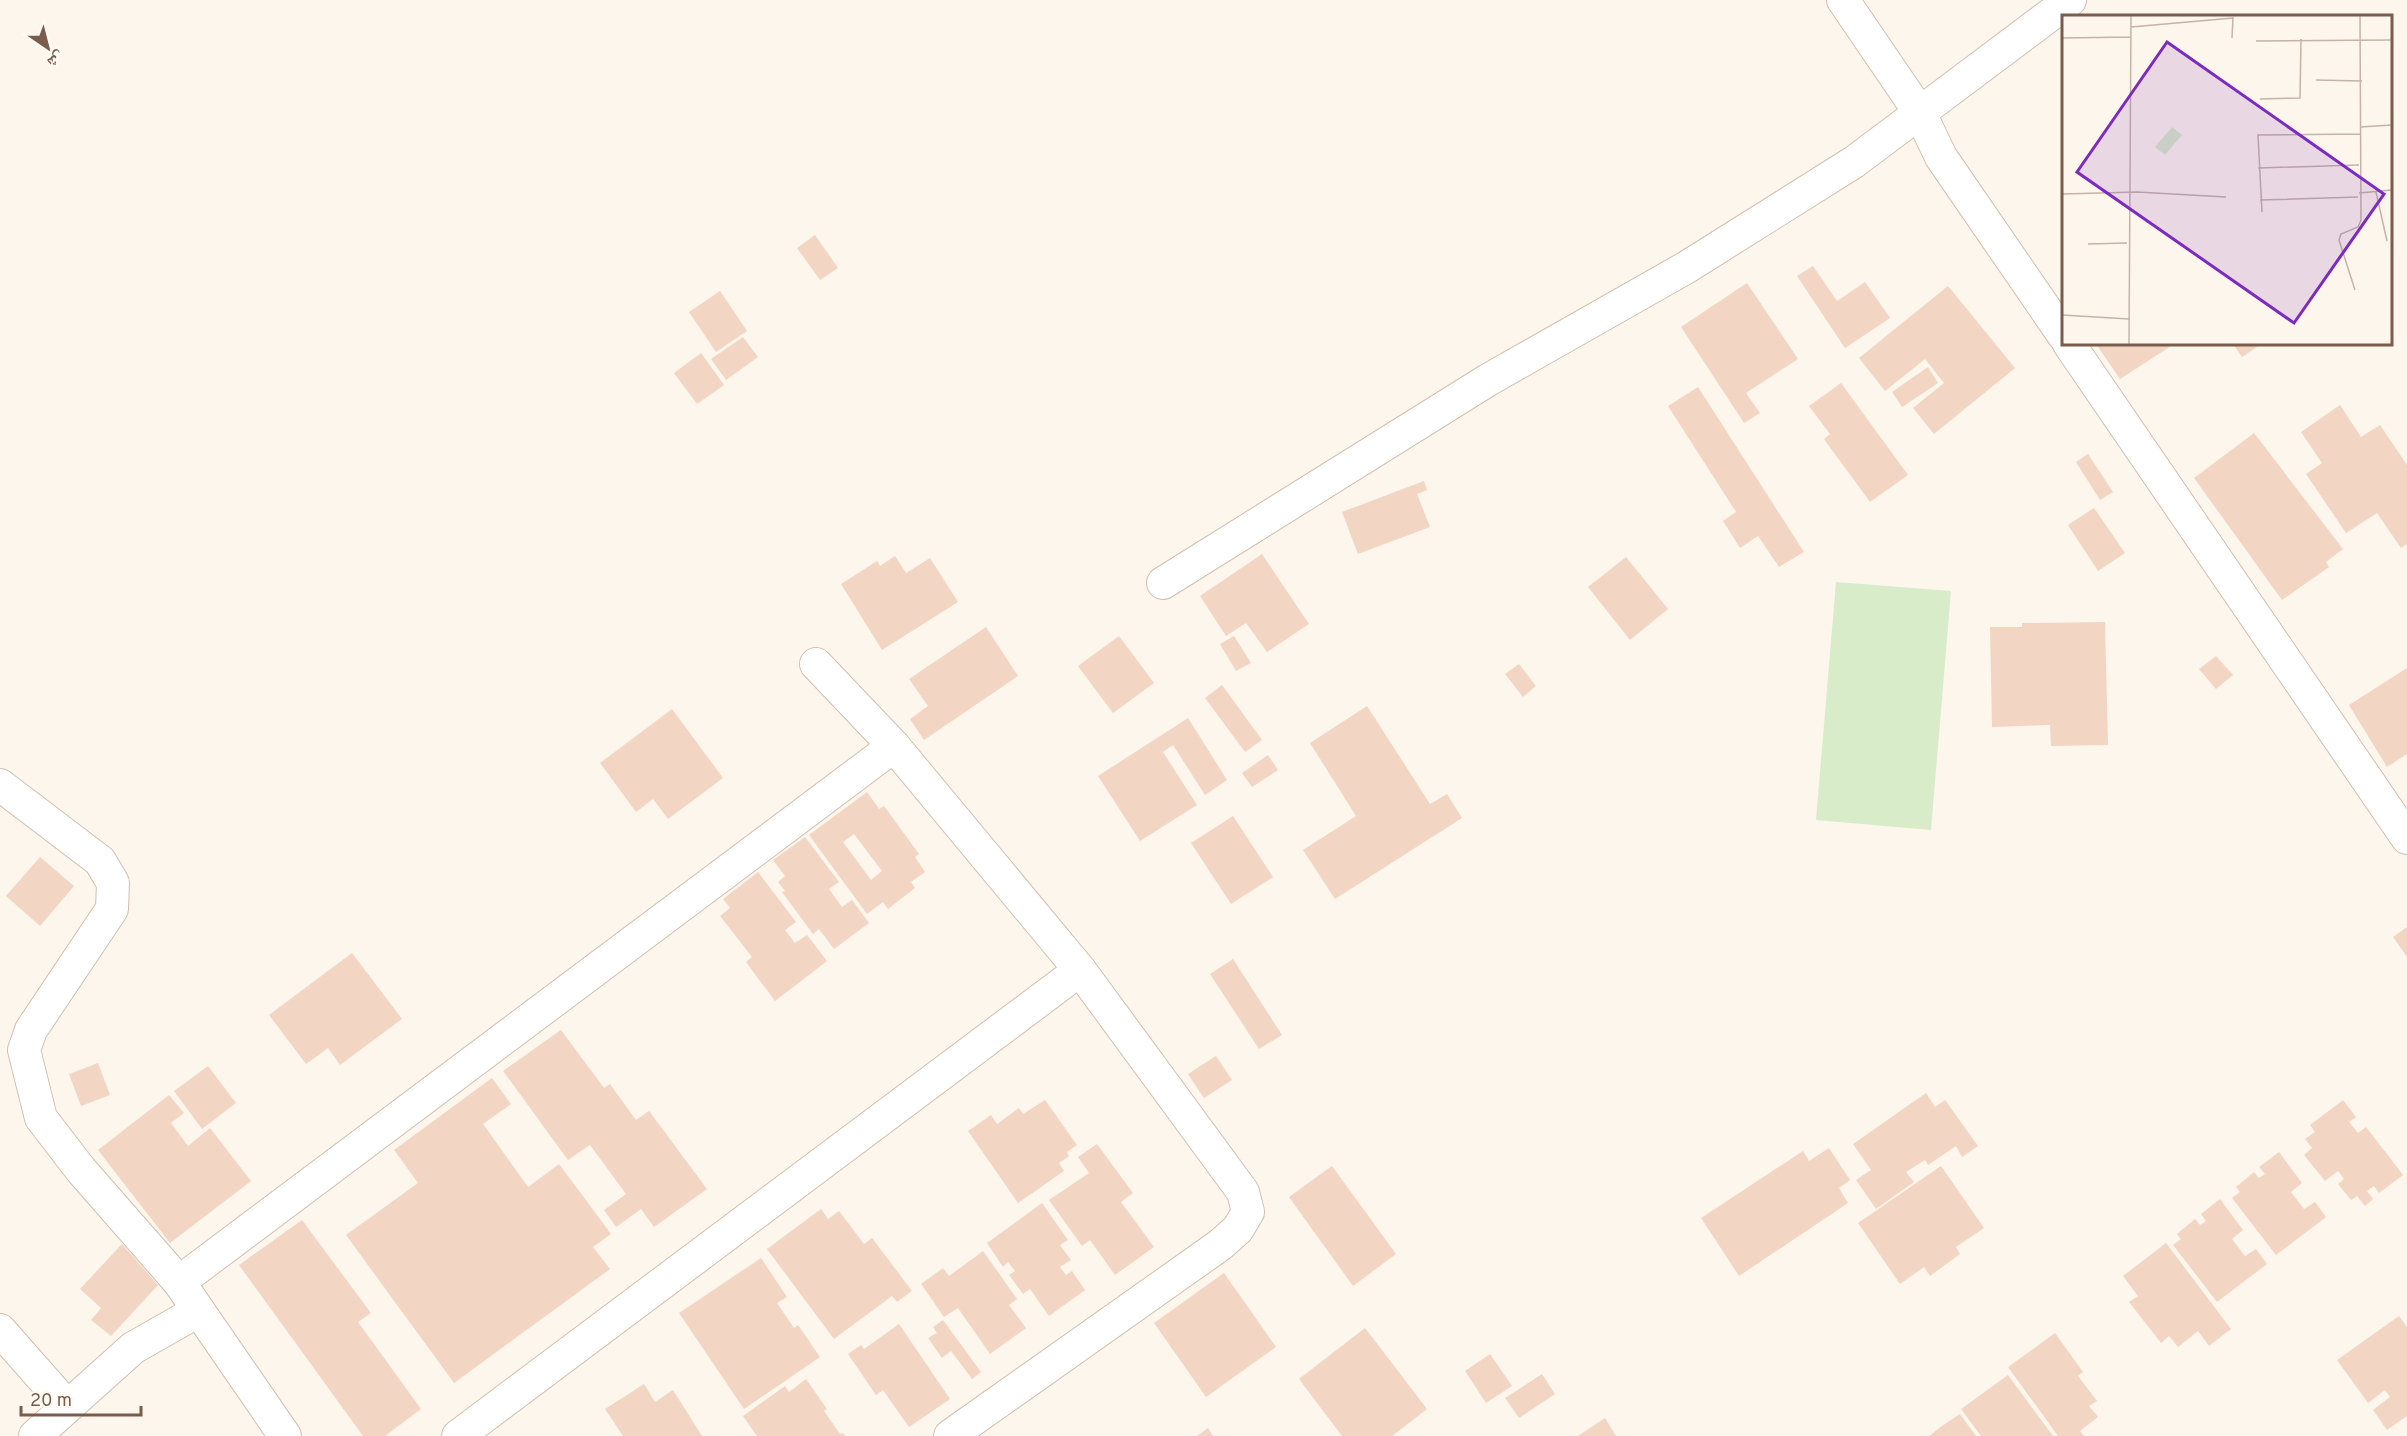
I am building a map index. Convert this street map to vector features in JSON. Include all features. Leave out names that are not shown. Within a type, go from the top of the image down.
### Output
[{"type":"street","points":[[1843,0],[1920,113],[1941,157],[2062,333]]},
{"type":"street","points":[[1163,583],[1488,380],[1687,267],[1854,162],[2070,0]]},
{"type":"street","points":[[1894,132],[1898,80]]},
{"type":"street","points":[[2070,345],[2407,838]]},
{"type":"street","points":[[816,664],[894,746],[1080,970],[1243,1192],[1248,1212],[1238,1229],[1220,1245],[950,1436]]},
{"type":"street","points":[[180,1282],[894,746]]},
{"type":"street","points":[[0,785],[100,861],[114,883],[112,909],[31,1030],[24,1050],[41,1118],[81,1170],[180,1282],[285,1436]]},
{"type":"street","points":[[458,1436],[1080,970]]},
{"type":"street","points":[[35,1436],[134,1348],[198,1311]]},
{"type":"street","points":[[0,1330],[67,1406]]},
{"type":"green space","points":[[1836,582],[1951,591],[1931,830],[1816,820]]},
{"type":"building","points":[[815,235],[838,268],[820,280],[797,248]]},
{"type":"building","points":[[1813,266],[1837,301],[1865,282],[1890,318],[1845,348],[1797,276]]},
{"type":"building","points":[[1747,283],[1798,359],[1746,393],[1760,413],[1744,423],[1681,327]]},
{"type":"building","points":[[1948,286],[2015,368],[1934,434],[1913,408],[1944,383],[1925,359],[1885,391],[1859,358]]},
{"type":"building","points":[[720,291],[747,331],[716,352],[689,312]]},
{"type":"building","points":[[743,337],[758,357],[726,380],[711,359]]},
{"type":"building","points":[[2097,345],[2172,345],[2120,379]]},
{"type":"building","points":[[2234,345],[2260,345],[2242,357]]},
{"type":"building","points":[[701,353],[724,385],[697,404],[674,373]]},
{"type":"building","points":[[1928,367],[1938,383],[1902,407],[1892,392]]},
{"type":"building","points":[[1841,383],[1908,475],[1870,502],[1824,439],[1830,434],[1809,406]]},
{"type":"building","points":[[1698,387],[1804,552],[1779,567],[1758,536],[1740,548],[1723,521],[1736,512],[1668,406]]},
{"type":"building","points":[[2340,405],[2361,437],[2380,425],[2407,465],[2407,544],[2401,548],[2377,513],[2346,533],[2306,474],[2322,463],[2301,432]]},
{"type":"building","points":[[2254,433],[2343,549],[2326,562],[2329,567],[2282,600],[2194,478]]},
{"type":"building","points":[[2088,454],[2113,492],[2100,500],[2076,462]]},
{"type":"building","points":[[1424,481],[1427,490],[1417,494],[1430,527],[1358,554],[1342,512]]},
{"type":"building","points":[[2094,508],[2125,553],[2098,571],[2068,525]]},
{"type":"building","points":[[1262,554],[1309,624],[1267,652],[1246,623],[1226,636],[1200,596]]},
{"type":"building","points":[[895,556],[906,573],[930,558],[958,602],[882,650],[841,584],[877,561],[880,566]]},
{"type":"building","points":[[1626,557],[1668,609],[1630,640],[1588,587]]},
{"type":"building","points":[[2105,622],[2108,745],[2051,746],[2050,725],[1992,727],[1990,627],[2022,627],[2022,623]]},
{"type":"building","points":[[986,627],[1018,676],[924,740],[910,719],[928,706],[909,679]]},
{"type":"building","points":[[1119,636],[1154,683],[1113,713],[1078,666]]},
{"type":"building","points":[[1234,636],[1251,663],[1236,671],[1220,644]]},
{"type":"building","points":[[2216,656],[2233,675],[2216,689],[2199,669]]},
{"type":"building","points":[[1519,664],[1536,686],[1523,697],[1505,674]]},
{"type":"building","points":[[2407,668],[2407,754],[2387,767],[2349,705]]},
{"type":"building","points":[[1222,685],[1262,740],[1245,752],[1205,698]]},
{"type":"building","points":[[1367,706],[1430,804],[1447,794],[1462,818],[1335,899],[1303,850],[1356,816],[1310,743]]},
{"type":"building","points":[[672,709],[723,778],[668,819],[653,799],[636,812],[600,763]]},
{"type":"building","points":[[1188,718],[1227,780],[1205,795],[1173,745],[1163,752],[1197,805],[1140,841],[1098,776]]},
{"type":"building","points":[[1268,755],[1278,770],[1252,787],[1242,773]]},
{"type":"building","points":[[867,792],[879,809],[884,806],[919,854],[915,857],[925,872],[911,882],[915,888],[888,909],[883,902],[867,914],[809,835]],"holes":[[[854,834],[882,871],[871,880],[843,842]]]},
{"type":"building","points":[[1233,816],[1273,877],[1231,904],[1191,843]]},
{"type":"building","points":[[805,837],[839,882],[829,889],[842,907],[852,900],[869,923],[834,949],[819,929],[813,934],[782,892],[785,891],[778,882],[785,876],[773,860]]},
{"type":"building","points":[[40,857],[74,886],[40,926],[6,896]]},
{"type":"building","points":[[758,872],[796,922],[785,930],[795,943],[807,935],[827,961],[775,1001],[746,962],[752,957],[720,916],[730,908],[723,899]]},
{"type":"building","points":[[2407,927],[2407,957],[2393,937]]},
{"type":"building","points":[[352,953],[402,1019],[340,1065],[328,1048],[306,1064],[269,1015]]},
{"type":"building","points":[[1233,959],[1282,1035],[1259,1049],[1210,974]]},
{"type":"building","points":[[561,1030],[604,1088],[610,1084],[636,1120],[649,1111],[707,1189],[654,1227],[641,1209],[616,1227],[604,1210],[626,1194],[590,1145],[568,1160],[503,1071]]},
{"type":"building","points":[[1216,1056],[1232,1080],[1204,1098],[1188,1074]]},
{"type":"building","points":[[98,1063],[110,1095],[81,1106],[69,1074]]},
{"type":"building","points":[[208,1066],[236,1103],[202,1129],[174,1091]]},
{"type":"building","points":[[492,1078],[511,1104],[483,1124],[528,1187],[559,1164],[611,1234],[593,1247],[610,1269],[454,1383],[346,1235],[418,1183],[394,1150]]},
{"type":"building","points":[[1926,1093],[1935,1107],[1945,1100],[1978,1146],[1962,1157],[1956,1146],[1928,1165],[1925,1160],[1906,1172],[1914,1182],[1876,1209],[1856,1180],[1871,1170],[1853,1144]]},
{"type":"building","points":[[169,1095],[184,1113],[171,1123],[188,1146],[210,1128],[251,1181],[170,1243],[98,1150]]},
{"type":"building","points":[[1045,1100],[1077,1145],[1067,1152],[1069,1156],[1059,1163],[1064,1171],[1018,1203],[968,1131],[991,1115],[997,1124],[1019,1108],[1023,1114]]},
{"type":"building","points":[[2343,1100],[2356,1117],[2349,1122],[2358,1133],[2366,1127],[2403,1175],[2379,1193],[2374,1186],[2367,1191],[2373,1199],[2365,1206],[2357,1196],[2351,1200],[2338,1184],[2344,1179],[2338,1171],[2325,1181],[2304,1155],[2312,1148],[2305,1139],[2315,1132],[2310,1125]]},
{"type":"building","points":[[1097,1144],[1133,1193],[1121,1202],[1154,1247],[1115,1275],[1090,1240],[1082,1246],[1049,1200],[1089,1173],[1078,1157]]},
{"type":"building","points":[[1829,1148],[1850,1180],[1839,1188],[1848,1203],[1739,1276],[1701,1218],[1803,1151],[1809,1161]]},
{"type":"building","points":[[2279,1152],[2302,1183],[2291,1192],[2304,1209],[2315,1202],[2326,1217],[2276,1255],[2232,1198],[2240,1192],[2236,1187],[2254,1172],[2259,1178],[2265,1174],[2259,1167]]},
{"type":"building","points":[[1332,1166],[1396,1254],[1353,1286],[1289,1197]]},
{"type":"building","points":[[1941,1166],[1984,1228],[1956,1247],[1960,1254],[1930,1276],[1924,1267],[1900,1284],[1858,1223]]},
{"type":"building","points":[[2220,1199],[2243,1230],[2232,1239],[2245,1256],[2256,1249],[2267,1264],[2217,1302],[2173,1245],[2181,1239],[2177,1234],[2195,1219],[2200,1225],[2206,1221],[2201,1214]]},
{"type":"building","points":[[1042,1203],[1068,1240],[1060,1245],[1071,1260],[1060,1267],[1066,1275],[1072,1271],[1085,1290],[1049,1316],[1030,1289],[1023,1294],[1009,1275],[1015,1271],[1008,1262],[1003,1267],[987,1243]]},
{"type":"building","points":[[821,1209],[828,1219],[839,1211],[864,1244],[872,1238],[912,1291],[897,1302],[892,1296],[834,1339],[767,1249]]},
{"type":"building","points":[[302,1220],[371,1313],[358,1322],[421,1409],[385,1436],[363,1436],[239,1265]]},
{"type":"building","points":[[2166,1243],[2231,1329],[2209,1346],[2198,1331],[2178,1347],[2169,1336],[2161,1343],[2129,1302],[2138,1296],[2123,1276]]},
{"type":"building","points":[[122,1244],[158,1285],[111,1336],[91,1320],[101,1308],[80,1289]]},
{"type":"building","points":[[983,1251],[1017,1299],[1009,1305],[1026,1328],[990,1354],[958,1308],[944,1317],[921,1284],[943,1268],[949,1276]]},
{"type":"building","points":[[761,1258],[787,1297],[777,1303],[794,1328],[798,1325],[820,1357],[744,1409],[679,1313]]},
{"type":"building","points":[[1224,1273],[1276,1347],[1206,1397],[1154,1323]]},
{"type":"building","points":[[2399,1316],[2407,1327],[2407,1416],[2387,1430],[2373,1410],[2390,1397],[2385,1390],[2368,1403],[2337,1360]]},
{"type":"building","points":[[943,1320],[981,1372],[972,1379],[951,1351],[942,1358],[928,1338],[937,1333],[933,1327]]},
{"type":"building","points":[[899,1324],[950,1399],[909,1427],[883,1390],[876,1395],[848,1354],[861,1345],[864,1349]]},
{"type":"building","points":[[1365,1328],[1427,1409],[1392,1436],[1342,1436],[1299,1379]]},
{"type":"building","points":[[2055,1333],[2083,1372],[2078,1376],[2097,1401],[2089,1406],[2098,1417],[2080,1431],[2084,1436],[2058,1436],[2008,1367]]},
{"type":"building","points":[[1490,1354],[1512,1386],[1486,1403],[1465,1371]]},
{"type":"building","points":[[1542,1374],[1555,1394],[1519,1418],[1505,1398]]},
{"type":"building","points":[[2008,1375],[2053,1436],[1981,1436],[1961,1409]]},
{"type":"building","points":[[806,1379],[827,1409],[824,1411],[840,1434],[843,1433],[845,1436],[757,1436],[743,1416],[785,1386],[789,1392]]},
{"type":"building","points":[[644,1384],[655,1402],[673,1390],[702,1436],[623,1436],[605,1409]]},
{"type":"building","points":[[1960,1414],[1976,1436],[1929,1436],[1942,1426]]},
{"type":"building","points":[[1605,1418],[1616,1436],[1578,1436]]},
{"type":"building","points":[[1208,1428],[1213,1436],[1197,1436]]}]
